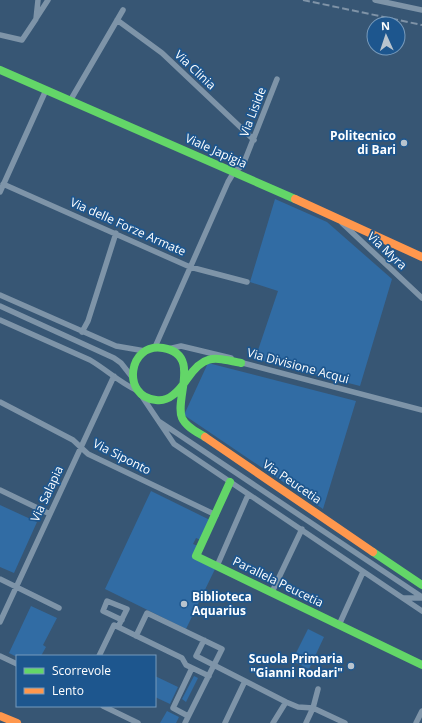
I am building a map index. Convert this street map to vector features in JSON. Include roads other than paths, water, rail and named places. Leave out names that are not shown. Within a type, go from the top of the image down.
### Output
[{"type":"street","points":[[36,19],[38,0]]},
{"type":"street","points":[[0,35],[22,40],[48,0]]},
{"type":"street","points":[[375,0],[422,10]]},
{"type":"street","points":[[70,101],[123,10]]},
{"type":"street","name":"Via Clinia","points":[[117,20],[162,53],[254,140]]},
{"type":"street","name":"Viale Japigia","points":[[0,70],[234,172],[422,257]]},
{"type":"street","name":"Via Liside","points":[[154,347],[228,182],[234,172],[244,165],[277,79]]},
{"type":"street","points":[[0,192],[46,90]]},
{"type":"street","name":"Via delle Forze Armate","points":[[3,184],[190,267],[247,282]]},
{"type":"street","name":"Via Myra","points":[[337,219],[422,298]]},
{"type":"street","points":[[82,332],[88,321],[116,233]]},
{"type":"street","points":[[0,295],[116,346],[144,351]]},
{"type":"street","points":[[0,306],[114,358],[121,363],[132,377]]},
{"type":"street","points":[[0,320],[90,360],[114,376],[123,385],[153,400],[161,400],[176,394],[184,381],[202,361],[208,359],[240,363]]},
{"type":"street","name":"Via Divisione Acqui","points":[[168,349],[182,346],[225,355],[240,363],[422,410]]},
{"type":"street","points":[[132,377],[134,362],[144,351],[154,347],[168,349]]},
{"type":"street","name":"Via Peucetia","points":[[168,349],[175,353],[184,366],[184,381],[180,412],[181,418],[185,424],[422,585]]},
{"type":"street","name":"Via Salapia","points":[[0,622],[114,376]]},
{"type":"street","name":"Via Peucetia","points":[[132,377],[139,392],[174,444],[422,611]]},
{"type":"street","name":"Via Siponto","points":[[0,402],[72,440],[88,454],[216,515]]},
{"type":"street","name":"Via Peucetia","points":[[158,421],[422,598]]},
{"type":"street","name":"Parallela Peucetia","points":[[230,482],[196,556],[422,665]]},
{"type":"street","points":[[0,490],[50,514]]},
{"type":"street","points":[[217,566],[248,495]]},
{"type":"street","points":[[272,592],[302,529]]},
{"type":"street","points":[[339,625],[364,572]]},
{"type":"street","points":[[0,579],[59,608]]},
{"type":"street","points":[[404,598],[422,598]]},
{"type":"street","points":[[136,636],[147,612],[222,649],[185,723]]},
{"type":"street","points":[[118,627],[122,620]]},
{"type":"street","points":[[99,655],[114,625],[182,658],[186,665],[209,676]]},
{"type":"street","points":[[204,640],[196,656],[286,702],[298,707],[313,708],[335,721],[345,723]]},
{"type":"street","points":[[0,656],[16,664]]},
{"type":"street","points":[[188,716],[173,708],[192,668]]},
{"type":"street","points":[[225,723],[244,681]]},
{"type":"street","points":[[306,723],[313,708],[318,689]]},
{"type":"street","points":[[274,723],[286,702]]},
{"type":"street","points":[[105,707],[128,721],[138,723]]},
{"type":"street","points":[[416,723],[422,711]]},
{"type":"street","points":[[0,716],[17,723]]},
{"type":"railway","points":[[303,0],[422,25]]},
{"type":"place","name":"Politecnico di Bari","points":[[404,143]]},
{"type":"place","name":"Biblioteca Aquarius","points":[[184,604]]},
{"type":"place","name":"Scuola Primaria \"Gianni Rodari\"","points":[[351,666]]}]
